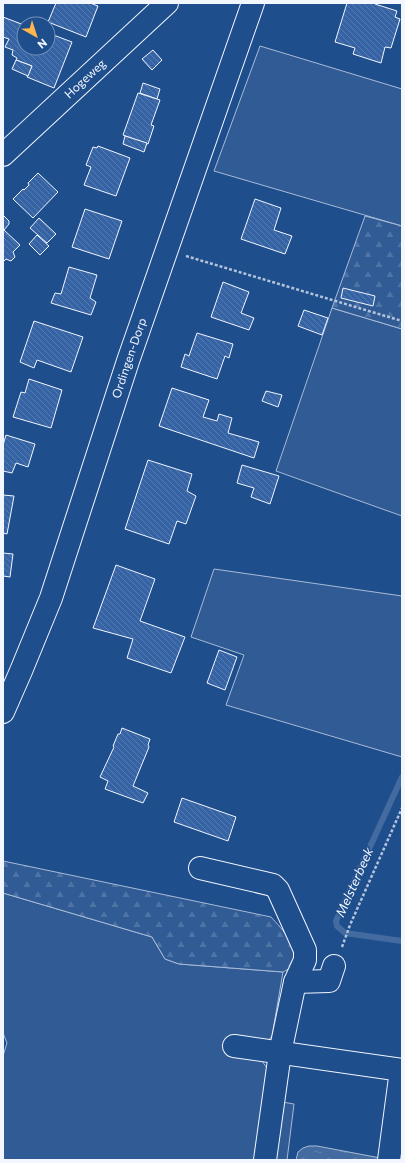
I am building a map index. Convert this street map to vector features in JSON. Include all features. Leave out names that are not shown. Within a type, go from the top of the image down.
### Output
[{"type":"main road","name":"Hogeweg","points":[[3,155],[167,3]]},
{"type":"main road","name":"Ordingen-Dorp","points":[[3,712],[22,671],[51,598],[128,361],[253,3]]},
{"type":"main road","points":[[200,868],[272,885],[278,890],[305,950],[305,960],[295,982],[280,1054],[265,1160]]},
{"type":"main road","points":[[295,982],[329,981],[334,966]]},
{"type":"main road","points":[[234,1046],[280,1054],[402,1070],[390,1156]]},
{"type":"path","points":[[167,250],[402,320]]},
{"type":"path","points":[[344,943],[350,925],[402,808]]},
{"type":"shaded area","points":[[260,46],[402,89],[402,226],[214,171]]},
{"type":"shaded area","points":[[332,308],[402,329],[402,516],[276,471]]},
{"type":"shaded area","points":[[214,569],[402,596],[402,757],[226,705],[244,655],[191,637]]},
{"type":"shaded area","points":[[3,893],[152,937],[165,959],[179,964],[283,972],[272,1036],[267,1042],[227,1041],[225,1053],[255,1057],[262,1061],[267,1068],[255,1160],[3,1160],[3,1056],[7,1043],[3,1033]]},
{"type":"shaded area","points":[[282,1102],[294,1104],[287,1160],[274,1160]]},
{"type":"green space","points":[[365,216],[402,226],[402,329],[332,308]]},
{"type":"green space","points":[[3,861],[271,917],[290,940],[295,954],[295,961],[291,967],[283,972],[179,964],[165,959],[152,937],[3,893]]},
{"type":"water","points":[[309,1146],[317,1146],[391,1160],[296,1160],[298,1152]]},
{"type":"building","points":[[56,3],[90,3],[98,6],[86,37],[56,25],[56,16],[51,16]]},
{"type":"building","points":[[347,3],[376,3],[375,4],[397,11],[395,17],[400,19],[391,48],[385,47],[381,63],[353,54],[355,48],[335,42]]},
{"type":"building","points":[[3,17],[16,22],[16,56],[56,56],[56,36],[72,42],[54,88],[27,77],[32,66],[16,60],[17,58],[12,55],[13,50],[5,47],[9,39],[3,37]]},
{"type":"building","points":[[153,50],[162,60],[152,70],[142,59]]},
{"type":"building","points":[[16,60],[32,66],[28,76],[12,69]]},
{"type":"building","points":[[143,83],[160,89],[157,99],[140,93]]},
{"type":"building","points":[[138,93],[160,100],[151,125],[154,126],[148,144],[123,135]]},
{"type":"building","points":[[125,136],[147,143],[144,152],[123,144]]},
{"type":"building","points":[[98,146],[130,158],[116,196],[84,185],[91,167],[86,165],[93,147],[97,148]]},
{"type":"building","points":[[38,173],[58,192],[33,218],[13,199],[29,185],[28,183]]},
{"type":"building","points":[[255,199],[281,208],[274,230],[292,236],[285,254],[241,239]]},
{"type":"building","points":[[85,209],[122,221],[109,259],[72,247]]},
{"type":"building","points":[[3,215],[9,221],[9,224],[4,230],[20,245],[13,252],[15,257],[11,261],[6,259],[3,262]]},
{"type":"building","points":[[39,218],[56,234],[47,243],[30,228]]},
{"type":"building","points":[[37,235],[49,246],[40,255],[29,244]]},
{"type":"building","points":[[69,267],[97,275],[90,298],[96,302],[91,315],[51,303],[55,293],[61,294]]},
{"type":"building","points":[[223,282],[249,292],[241,313],[254,318],[249,330],[211,317]]},
{"type":"building","points":[[343,288],[375,296],[373,306],[341,298]]},
{"type":"building","points":[[304,310],[328,318],[322,335],[298,326]]},
{"type":"building","points":[[34,321],[83,337],[71,372],[37,360],[34,368],[20,362]]},
{"type":"building","points":[[197,333],[233,344],[229,358],[225,356],[217,379],[181,367],[185,354],[189,356]]},
{"type":"building","points":[[29,379],[62,390],[51,428],[13,417],[21,392],[25,393]]},
{"type":"building","points":[[172,388],[209,400],[203,417],[217,421],[219,414],[232,418],[228,433],[259,442],[254,458],[159,426]]},
{"type":"building","points":[[266,391],[282,395],[278,407],[262,401]]},
{"type":"building","points":[[6,435],[35,444],[28,467],[16,463],[12,473],[3,471],[3,445]]},
{"type":"building","points":[[148,460],[192,474],[187,491],[196,496],[186,524],[177,521],[169,544],[125,529]]},
{"type":"building","points":[[242,465],[279,476],[270,504],[251,497],[254,488],[237,483]]},
{"type":"building","points":[[3,495],[14,496],[7,534],[3,533]]},
{"type":"building","points":[[3,553],[13,554],[10,577],[3,576]]},
{"type":"building","points":[[116,565],[155,579],[140,621],[185,637],[171,673],[127,658],[133,639],[93,628]]},
{"type":"building","points":[[219,650],[237,657],[225,690],[207,683]]},
{"type":"building","points":[[122,728],[150,739],[148,745],[149,747],[133,786],[148,793],[143,803],[105,789],[108,781],[100,777]]},
{"type":"building","points":[[182,798],[236,817],[228,841],[174,822]]},
{"type":"waterway","name":"Melsterbeek","points":[[402,777],[336,921],[337,926],[345,933],[402,941]]}]
